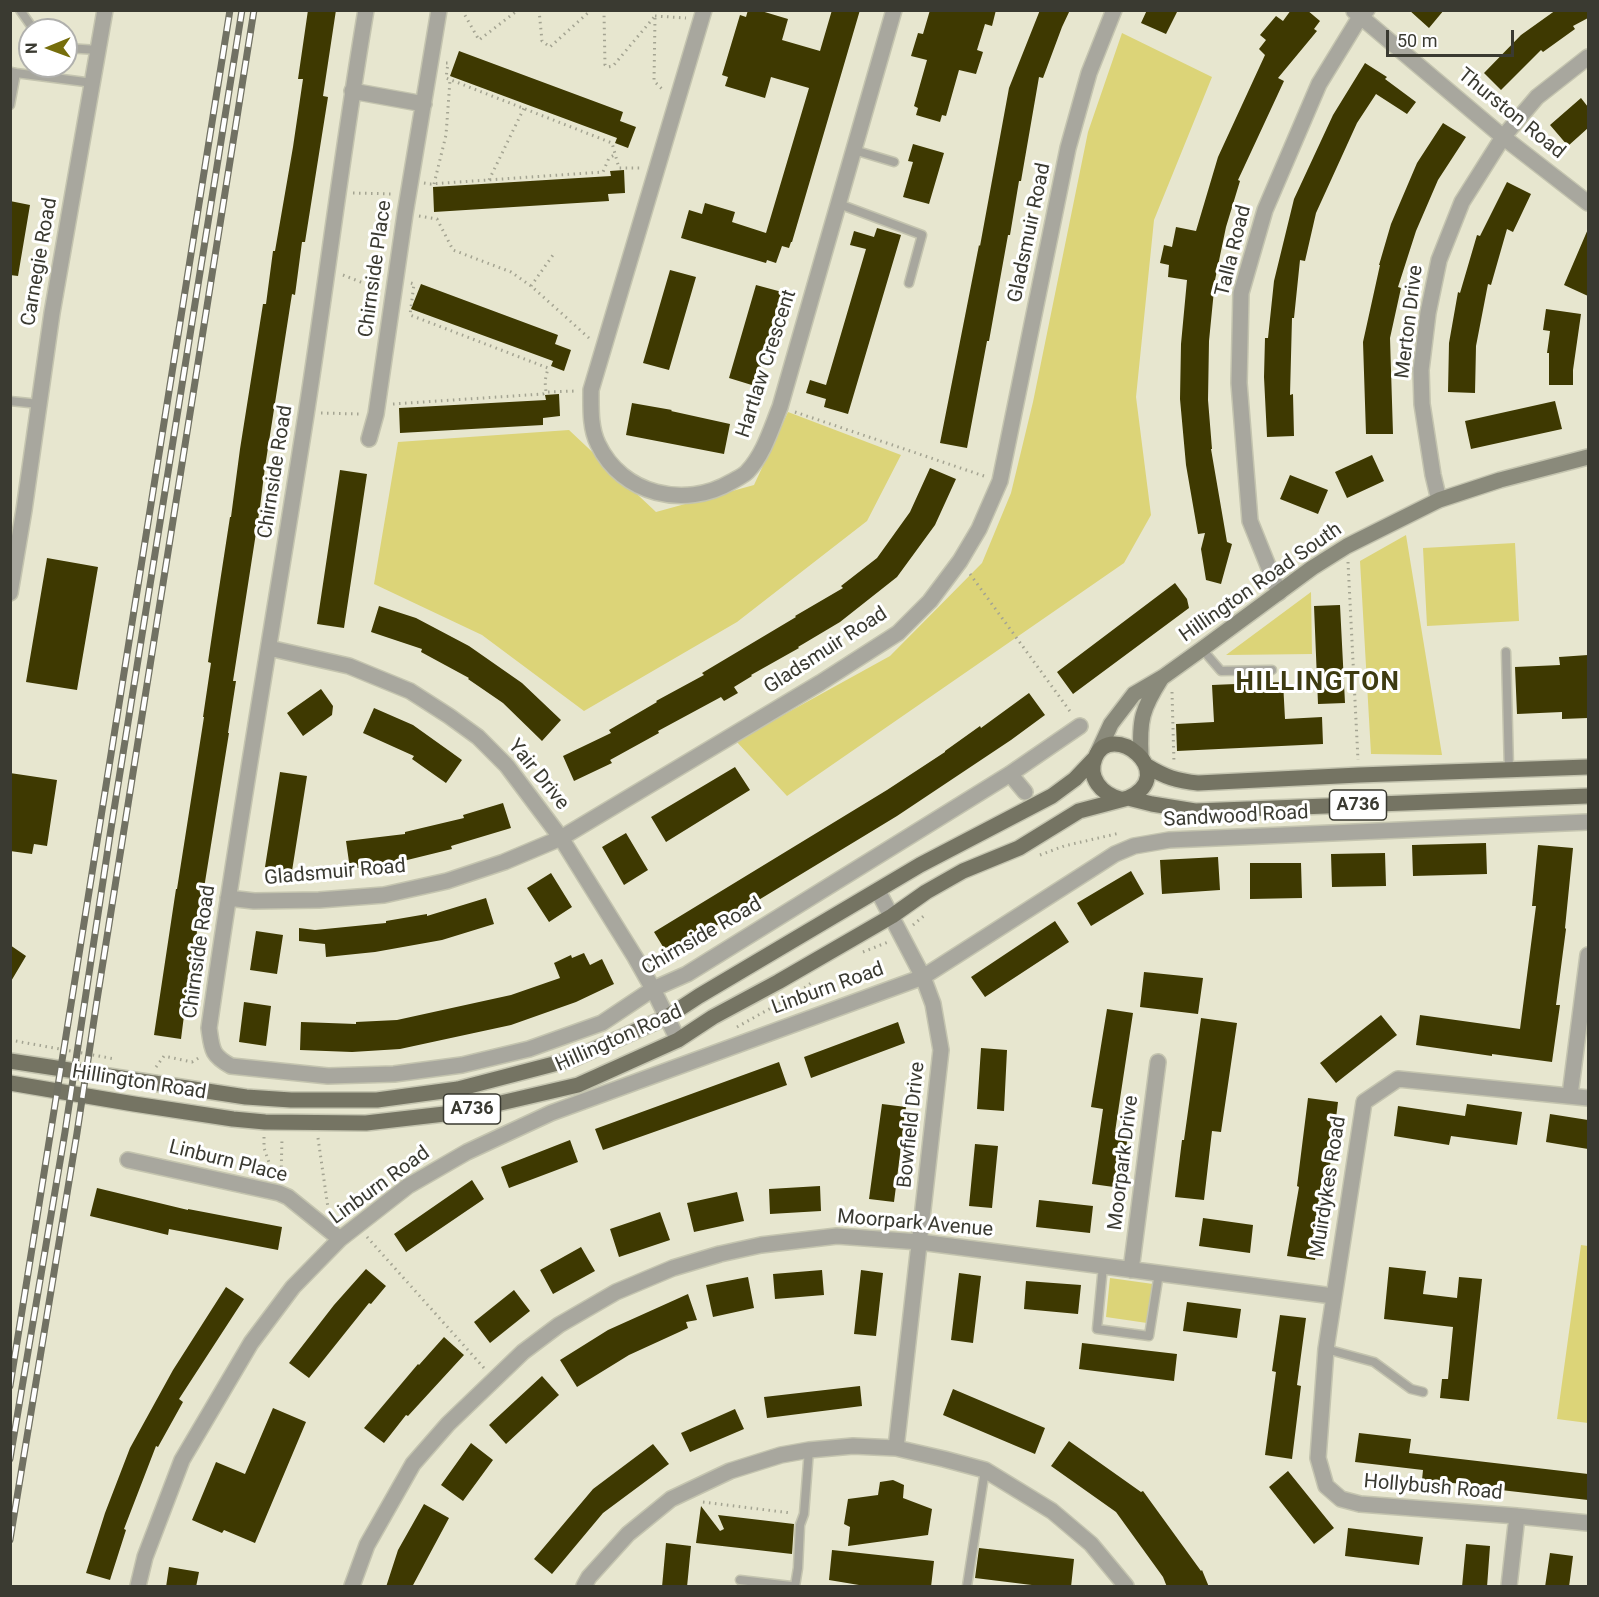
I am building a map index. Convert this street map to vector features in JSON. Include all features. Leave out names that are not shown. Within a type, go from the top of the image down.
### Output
[{"type":"main road","points":[[1114,744],[1130,747],[1144,761],[1147,773],[1145,783],[1139,792],[1124,799],[1106,794],[1097,784],[1093,769],[1096,755],[1106,746],[1114,744]]},
{"type":"main road","name":"Hillington Road","points":[[10,1061],[246,1097],[291,1100],[377,1100],[458,1089],[573,1059],[667,1017],[921,865],[1052,796],[1075,779],[1096,755]]},
{"type":"main road","name":"Sandwood Road","points":[[1144,761],[1164,776],[1179,781],[1198,783],[1588,767]]},
{"type":"main road","name":"Sandwood Road","points":[[1124,799],[1196,811],[1588,796]]},
{"type":"main road","name":"Hillington Road","points":[[10,1083],[233,1119],[265,1122],[366,1123],[462,1112],[578,1086],[678,1040],[713,1017],[892,916],[954,876],[1019,848],[1079,811],[1124,799]]},
{"type":"street","name":"Carnegie Road","points":[[10,593],[17,507],[39,404],[52,313],[105,10]]},
{"type":"street","name":"Chirnside Road","points":[[366,10],[352,91],[306,413],[209,1028],[212,1049],[220,1060],[231,1066],[328,1076],[394,1074],[462,1065],[529,1049],[602,1023],[653,989],[687,974],[1010,774],[1080,726]]},
{"type":"street","name":"Chirnside Place","points":[[369,439],[376,410],[405,214],[439,10]]},
{"type":"street","name":"Hartlaw Crescent","points":[[702,15],[591,390],[591,416],[598,444],[614,469],[638,486],[667,495],[692,496],[718,490],[746,473],[762,450],[780,407],[894,10]]},
{"type":"street","name":"Gladsmuir Road","points":[[228,898],[286,901],[384,895],[447,881],[504,862],[561,838],[820,683],[898,633],[930,601],[960,561],[979,529],[1000,481],[1068,148],[1089,73],[1114,10]]},
{"type":"street","name":"Thurston Road","points":[[1360,13],[1503,137],[1588,203]]},
{"type":"street","name":"Talla Road","points":[[1279,592],[1250,521],[1239,383],[1241,293],[1269,199],[1319,84],[1360,13]]},
{"type":"street","name":"Merton Drive","points":[[1439,500],[1422,404],[1421,370],[1438,260],[1462,202],[1503,137],[1537,98],[1588,57]]},
{"type":"street","points":[[352,91],[424,104]]},
{"type":"street","name":"Hillington Road South","points":[[1096,755],[1111,724],[1134,694],[1163,677],[1312,568],[1347,546],[1439,500],[1500,480],[1588,457]]},
{"type":"street","name":"Yair Drive","points":[[268,648],[349,666],[410,691],[478,737],[507,766],[561,838],[653,989],[678,1040]]},
{"type":"street","name":"Hillington Road South","points":[[1144,761],[1140,733],[1143,714],[1163,677]]},
{"type":"street","points":[[1010,774],[1025,792]]},
{"type":"street","name":"Sandwood Road","points":[[923,977],[1098,864],[1134,846],[1169,840],[1588,822]]},
{"type":"street","name":"Bowfield Drive","points":[[878,891],[923,977],[933,1004],[941,1050],[896,1448]]},
{"type":"street","points":[[1570,1095],[1588,955]]},
{"type":"street","name":"Linburn Road","points":[[138,1587],[145,1557],[182,1460],[251,1343],[293,1287],[340,1239],[408,1186],[467,1152],[551,1113],[923,977]]},
{"type":"street","name":"Moorpark Drive","points":[[1131,1270],[1158,1062]]},
{"type":"street","name":"Muirdykes Road","points":[[1333,1296],[1364,1102],[1398,1079],[1588,1098]]},
{"type":"street","name":"Linburn Place","points":[[128,1160],[279,1193],[288,1197],[340,1239]]},
{"type":"street","name":"Moorpark Avenue","points":[[352,1587],[367,1545],[412,1464],[448,1424],[523,1352],[559,1325],[616,1292],[673,1268],[720,1254],[761,1245],[837,1236],[920,1242],[1333,1296]]},
{"type":"street","name":"Hollybush Road","points":[[1333,1296],[1326,1349],[1318,1458],[1326,1486],[1341,1499],[1360,1504],[1588,1523]]},
{"type":"street","points":[[584,1587],[589,1577],[628,1534],[671,1499],[730,1471],[781,1455],[853,1446],[896,1448],[985,1470],[1052,1511],[1091,1544],[1126,1587]]},
{"type":"street","points":[[1509,1587],[1516,1516]]},
{"type":"lane","points":[[78,49],[98,50]]},
{"type":"lane","points":[[10,105],[13,72],[93,83]]},
{"type":"lane","points":[[854,150],[894,162]]},
{"type":"lane","points":[[839,204],[922,235],[909,284]]},
{"type":"lane","points":[[10,401],[39,404]]},
{"type":"lane","points":[[1202,649],[1221,671],[1272,670]]},
{"type":"lane","points":[[1506,652],[1509,770]]},
{"type":"lane","points":[[1103,1266],[1097,1329],[1149,1336],[1159,1273]]},
{"type":"lane","points":[[1326,1349],[1374,1362],[1411,1389],[1423,1392]]},
{"type":"lane","points":[[740,1580],[793,1587],[798,1568],[800,1525],[804,1514],[809,1450]]},
{"type":"lane","points":[[967,1587],[985,1470]]},
{"type":"path","points":[[462,10],[479,40],[518,10]]},
{"type":"path","points":[[539,10],[542,41],[550,47],[591,10]]},
{"type":"path","points":[[603,10],[605,65],[607,67],[613,66],[655,16],[702,15]]},
{"type":"path","points":[[655,16],[654,81],[676,103]]},
{"type":"path","points":[[431,60],[448,63],[446,78],[450,80],[612,143],[619,168],[657,168]]},
{"type":"path","points":[[434,184],[446,135],[450,80]]},
{"type":"path","points":[[489,180],[524,108]]},
{"type":"path","points":[[339,193],[603,172],[609,158],[616,154]]},
{"type":"path","points":[[405,214],[437,219],[453,250],[511,272],[531,286],[603,350]]},
{"type":"path","points":[[531,286],[553,255]]},
{"type":"path","points":[[327,269],[394,296]]},
{"type":"path","points":[[396,275],[414,284],[410,315],[548,368],[545,381],[546,392]]},
{"type":"path","points":[[306,413],[376,410],[546,392],[591,390]]},
{"type":"path","points":[[780,407],[1000,481]]},
{"type":"path","points":[[1347,546],[1359,775]]},
{"type":"path","points":[[960,561],[1080,726]]},
{"type":"path","points":[[10,1040],[122,1060]]},
{"type":"path","points":[[279,1193],[282,1138]]},
{"type":"path","points":[[318,1138],[329,1212],[320,1223]]},
{"type":"path","points":[[357,1226],[494,1379]]},
{"type":"path","points":[[671,1499],[804,1514]]},
{"type":"shaded area","points":[[1122,33],[1212,77],[1154,220],[1136,397],[1151,515],[1124,563],[787,796],[736,741],[890,656],[982,563],[1011,493],[1033,402],[1088,132]]},
{"type":"shaded area","points":[[788,412],[901,455],[867,521],[737,622],[584,711],[482,635],[374,584],[398,442],[569,430],[656,512],[754,485]]},
{"type":"shaded area","points":[[1406,535],[1442,755],[1371,754],[1360,561]]},
{"type":"shaded area","points":[[1515,543],[1519,621],[1427,626],[1423,548]]},
{"type":"shaded area","points":[[1311,592],[1312,654],[1226,655]]},
{"type":"shaded area","points":[[1581,1245],[1588,1246],[1588,1423],[1557,1419]]},
{"type":"shaded area","points":[[1110,1278],[1153,1284],[1147,1323],[1106,1317]]},
{"type":"building","points":[[308,10],[336,10],[323,96],[328,97],[305,242],[302,242],[295,295],[292,294],[265,467],[233,681],[236,681],[229,733],[181,1039],[154,1035],[204,717],[211,663],[208,662],[240,449],[263,304],[266,304],[273,251],[275,251],[293,147],[303,79],[298,79]]},
{"type":"building","points":[[748,10],[758,10],[788,19],[782,40],[820,51],[832,10],[860,10],[792,242],[789,248],[782,246],[776,263],[767,260],[766,263],[681,238],[689,210],[702,214],[705,203],[735,212],[732,222],[766,233],[809,88],[771,77],[765,98],[725,86],[728,77],[722,75],[740,15],[746,17]]},
{"type":"building","points":[[930,10],[996,10],[992,26],[985,24],[977,50],[983,52],[976,74],[959,70],[946,116],[942,115],[940,122],[916,115],[918,108],[914,106],[927,60],[911,56],[918,33],[923,34]]},
{"type":"building","points":[[1040,10],[1070,10],[1043,78],[1039,77],[1021,181],[1019,181],[1010,235],[1008,235],[967,448],[940,443],[1009,88]]},
{"type":"building","points":[[1147,10],[1178,10],[1166,34],[1141,23]]},
{"type":"building","points":[[1291,10],[1307,10],[1320,21],[1314,29],[1317,31],[1278,78],[1284,81],[1238,180],[1240,181],[1226,227],[1215,280],[1209,341],[1208,400],[1211,449],[1227,542],[1232,544],[1221,584],[1206,580],[1201,549],[1205,533],[1198,534],[1186,465],[1180,399],[1181,344],[1187,280],[1168,277],[1169,265],[1160,263],[1164,245],[1172,247],[1176,227],[1196,231],[1218,157],[1265,55],[1259,49],[1266,40],[1260,35],[1276,16],[1283,21]]},
{"type":"building","points":[[1409,10],[1444,10],[1429,28]]},
{"type":"building","points":[[1556,10],[1588,10],[1588,18],[1573,26],[1575,29],[1543,52],[1541,50],[1501,90],[1484,73],[1521,35]]},
{"type":"building","points":[[459,51],[623,112],[620,121],[636,127],[628,148],[615,143],[617,138],[450,76]]},
{"type":"building","points":[[1365,63],[1387,77],[1385,79],[1416,102],[1407,114],[1376,94],[1357,123],[1316,213],[1305,261],[1300,260],[1294,318],[1292,318],[1290,395],[1293,394],[1294,436],[1267,437],[1265,338],[1268,338],[1274,281],[1294,199],[1333,115]]},
{"type":"building","points":[[1581,98],[1588,107],[1588,128],[1568,146],[1550,125]]},
{"type":"building","points":[[1443,123],[1466,137],[1438,180],[1416,231],[1398,287],[1401,288],[1390,338],[1393,434],[1366,434],[1363,342],[1379,265],[1391,224],[1417,163]]},
{"type":"building","points":[[913,144],[944,153],[929,204],[903,197],[913,162],[908,161]]},
{"type":"building","points":[[624,170],[625,193],[608,194],[609,201],[434,212],[433,187],[611,176],[610,171]]},
{"type":"building","points":[[1507,182],[1531,194],[1513,232],[1507,229],[1491,285],[1488,284],[1476,346],[1475,393],[1448,392],[1449,343],[1458,292],[1460,293],[1477,235],[1480,236]]},
{"type":"building","points":[[10,201],[30,205],[18,276],[10,275]]},
{"type":"building","points":[[877,228],[901,235],[848,414],[824,407],[826,399],[806,393],[810,380],[826,385],[866,249],[850,245],[854,231],[874,237]]},
{"type":"building","points":[[1588,229],[1588,296],[1564,285]]},
{"type":"building","points":[[670,270],[696,277],[669,370],[643,363]]},
{"type":"building","points":[[421,284],[558,335],[555,344],[571,350],[564,371],[551,366],[553,361],[411,309]]},
{"type":"building","points":[[756,285],[782,292],[755,386],[729,378]]},
{"type":"building","points":[[1546,309],[1581,314],[1573,385],[1549,385],[1549,353],[1547,353],[1550,331],[1543,330]]},
{"type":"building","points":[[559,394],[560,416],[543,418],[543,425],[400,433],[399,408],[546,400],[545,395]]},
{"type":"building","points":[[1555,401],[1562,429],[1471,449],[1465,421]]},
{"type":"building","points":[[632,403],[730,424],[724,454],[626,435]]},
{"type":"building","points":[[1372,455],[1384,481],[1347,498],[1335,472]]},
{"type":"building","points":[[930,468],[956,479],[935,525],[897,577],[840,622],[734,687],[738,693],[724,701],[721,697],[610,760],[612,763],[574,781],[563,756],[611,733],[609,730],[704,675],[702,673],[843,588],[841,586],[877,558],[910,512]]},
{"type":"building","points":[[340,470],[367,474],[344,628],[317,624]]},
{"type":"building","points":[[1290,475],[1328,490],[1318,514],[1280,499]]},
{"type":"building","points":[[47,558],[98,567],[77,690],[26,682]]},
{"type":"building","points":[[1175,583],[1187,599],[1189,608],[1073,694],[1057,672]]},
{"type":"building","points":[[1340,605],[1345,703],[1318,704],[1314,606]]},
{"type":"building","points":[[379,606],[416,618],[469,646],[522,683],[561,720],[542,741],[503,703],[469,678],[421,652],[422,649],[371,632]]},
{"type":"building","points":[[1588,655],[1588,718],[1562,719],[1562,712],[1517,714],[1515,667],[1560,665],[1559,657]]},
{"type":"building","points":[[1283,682],[1285,719],[1322,717],[1323,744],[1177,751],[1176,724],[1214,722],[1212,685]]},
{"type":"building","points":[[321,689],[333,706],[332,715],[303,736],[287,713]]},
{"type":"building","points":[[1029,693],[1045,715],[1011,740],[897,816],[668,955],[654,932],[887,790],[980,726],[981,728]]},
{"type":"building","points":[[374,708],[413,725],[462,760],[446,783],[412,759],[414,756],[363,733]]},
{"type":"building","points":[[735,767],[750,790],[666,842],[651,817]]},
{"type":"building","points":[[280,772],[307,776],[292,871],[265,867]]},
{"type":"building","points":[[10,773],[57,780],[47,846],[34,844],[32,854],[10,851]]},
{"type":"building","points":[[503,803],[511,828],[451,846],[452,849],[395,863],[350,869],[346,841],[405,834],[405,832],[464,818],[463,815]]},
{"type":"building","points":[[626,833],[648,870],[624,885],[602,847]]},
{"type":"building","points":[[1486,843],[1487,874],[1413,876],[1412,845]]},
{"type":"building","points":[[1538,845],[1573,848],[1556,1005],[1560,1005],[1552,1062],[1416,1045],[1420,1015],[1520,1029],[1536,906],[1532,906]]},
{"type":"building","points":[[1385,853],[1386,886],[1332,887],[1331,854]]},
{"type":"building","points":[[1218,857],[1220,890],[1162,894],[1160,860]]},
{"type":"building","points":[[1250,863],[1301,863],[1302,898],[1250,899]]},
{"type":"building","points":[[1131,871],[1144,894],[1091,926],[1077,903]]},
{"type":"building","points":[[551,873],[572,907],[549,922],[527,888]]},
{"type":"building","points":[[486,898],[494,924],[442,940],[375,952],[326,957],[325,944],[299,941],[299,928],[315,930],[386,923],[386,921],[427,914],[427,916]]},
{"type":"building","points":[[1055,921],[1069,942],[985,997],[971,977]]},
{"type":"building","points":[[256,931],[283,935],[277,974],[250,970]]},
{"type":"building","points":[[10,945],[26,956],[10,983]]},
{"type":"building","points":[[584,953],[590,965],[602,959],[614,984],[576,1002],[511,1025],[400,1049],[352,1052],[300,1050],[301,1022],[356,1024],[356,1022],[397,1020],[511,995],[560,978],[554,963],[571,955],[572,958]]},
{"type":"building","points":[[1144,972],[1203,978],[1198,1014],[1140,1007]]},
{"type":"building","points":[[244,1002],[271,1006],[266,1046],[239,1042]]},
{"type":"building","points":[[1107,1009],[1133,1013],[1115,1132],[1128,1134],[1121,1188],[1092,1184],[1103,1109],[1091,1107]]},
{"type":"building","points":[[1381,1015],[1397,1035],[1336,1083],[1320,1063]]},
{"type":"building","points":[[1201,1018],[1237,1023],[1221,1132],[1212,1131],[1204,1200],[1175,1197]]},
{"type":"building","points":[[898,1022],[905,1043],[811,1078],[804,1057]]},
{"type":"building","points":[[981,1048],[1007,1050],[1004,1111],[977,1109]]},
{"type":"building","points":[[779,1062],[787,1085],[603,1150],[595,1129]]},
{"type":"building","points":[[1308,1098],[1338,1102],[1315,1260],[1287,1256],[1299,1187],[1297,1186]]},
{"type":"building","points":[[882,1104],[906,1107],[894,1202],[869,1199]]},
{"type":"building","points":[[1467,1104],[1522,1112],[1517,1145],[1451,1136],[1449,1145],[1394,1136],[1398,1106],[1465,1116]]},
{"type":"building","points":[[1550,1114],[1588,1120],[1588,1149],[1546,1142]]},
{"type":"building","points":[[570,1140],[578,1162],[509,1188],[501,1167]]},
{"type":"building","points":[[975,1144],[998,1146],[992,1208],[969,1206]]},
{"type":"building","points":[[472,1180],[484,1199],[406,1252],[394,1234]]},
{"type":"building","points":[[820,1186],[821,1211],[770,1214],[769,1189]]},
{"type":"building","points":[[97,1188],[188,1210],[282,1227],[278,1250],[169,1229],[168,1235],[90,1216]]},
{"type":"building","points":[[737,1192],[744,1221],[694,1232],[687,1203]]},
{"type":"building","points":[[1039,1200],[1093,1206],[1090,1233],[1036,1227]]},
{"type":"building","points":[[660,1212],[670,1240],[619,1257],[610,1229]]},
{"type":"building","points":[[1203,1218],[1253,1225],[1250,1253],[1199,1246]]},
{"type":"building","points":[[581,1247],[595,1271],[553,1294],[540,1270]]},
{"type":"building","points":[[1389,1267],[1426,1271],[1423,1294],[1457,1298],[1459,1277],[1482,1279],[1469,1401],[1440,1398],[1442,1379],[1448,1379],[1453,1327],[1384,1319]]},
{"type":"building","points":[[366,1269],[386,1286],[371,1304],[369,1303],[309,1378],[289,1363],[334,1305]]},
{"type":"building","points":[[822,1270],[824,1295],[775,1299],[773,1274]]},
{"type":"building","points":[[861,1270],[883,1273],[876,1336],[854,1334]]},
{"type":"building","points":[[959,1273],[981,1276],[973,1343],[951,1340]]},
{"type":"building","points":[[748,1277],[754,1308],[713,1317],[706,1285]]},
{"type":"building","points":[[1026,1281],[1081,1285],[1078,1314],[1024,1309]]},
{"type":"building","points":[[226,1287],[244,1299],[179,1399],[183,1402],[158,1447],[156,1446],[124,1529],[126,1530],[110,1580],[86,1573],[105,1513],[130,1448],[173,1370]]},
{"type":"building","points":[[514,1290],[530,1311],[490,1343],[474,1322]]},
{"type":"building","points":[[688,1294],[697,1320],[686,1322],[688,1328],[629,1355],[577,1387],[560,1360],[608,1330]]},
{"type":"building","points":[[1187,1302],[1241,1309],[1237,1338],[1183,1331]]},
{"type":"building","points":[[1280,1315],[1306,1318],[1297,1385],[1301,1386],[1292,1459],[1265,1455],[1276,1372],[1272,1371]]},
{"type":"building","points":[[444,1337],[464,1355],[408,1416],[406,1415],[384,1443],[364,1428]]},
{"type":"building","points":[[1082,1343],[1177,1354],[1174,1381],[1079,1369]]},
{"type":"building","points":[[542,1376],[559,1395],[506,1444],[489,1425]]},
{"type":"building","points":[[860,1386],[862,1406],[767,1418],[764,1397]]},
{"type":"building","points":[[953,1389],[1045,1428],[1035,1454],[943,1415]]},
{"type":"building","points":[[273,1408],[306,1422],[255,1543],[224,1530],[222,1533],[192,1520],[216,1462],[245,1474]]},
{"type":"building","points":[[735,1409],[744,1429],[690,1452],[681,1433]]},
{"type":"building","points":[[1359,1433],[1411,1439],[1409,1453],[1588,1474],[1588,1500],[1422,1480],[1423,1470],[1355,1462]]},
{"type":"building","points":[[1069,1441],[1141,1492],[1143,1491],[1202,1570],[1209,1587],[1167,1587],[1163,1577],[1116,1512],[1051,1466]]},
{"type":"building","points":[[471,1443],[493,1460],[463,1501],[441,1485]]},
{"type":"building","points":[[653,1444],[669,1464],[603,1513],[552,1574],[534,1559],[593,1489]]},
{"type":"building","points":[[1288,1471],[1334,1528],[1314,1544],[1269,1487]]},
{"type":"building","points":[[893,1480],[904,1485],[903,1498],[932,1509],[928,1535],[848,1546],[850,1527],[844,1524],[848,1499],[878,1495],[880,1482]]},
{"type":"building","points":[[424,1504],[449,1518],[412,1587],[386,1587],[398,1550]]},
{"type":"building","points":[[701,1506],[720,1531],[724,1529],[718,1515],[794,1524],[792,1554],[696,1543]]},
{"type":"building","points":[[1348,1528],[1423,1537],[1419,1565],[1345,1556]]},
{"type":"building","points":[[666,1543],[691,1546],[687,1587],[662,1587]]},
{"type":"building","points":[[1466,1544],[1490,1546],[1487,1587],[1462,1587]]},
{"type":"building","points":[[979,1548],[1074,1559],[1071,1587],[1048,1587],[975,1578]]},
{"type":"building","points":[[832,1550],[934,1561],[931,1587],[871,1587],[829,1580]]},
{"type":"building","points":[[1550,1553],[1573,1556],[1569,1587],[1545,1587]]},
{"type":"building","points":[[169,1567],[199,1572],[196,1587],[166,1587]]},
{"type":"railway","points":[[10,1386],[230,10]]},
{"type":"railway","points":[[10,1459],[65,1132],[110,835],[242,10]]},
{"type":"railway","points":[[10,1540],[77,1133],[254,10]]},
{"type":"district","name":"HILLINGTON","points":[[1318,683]]}]
